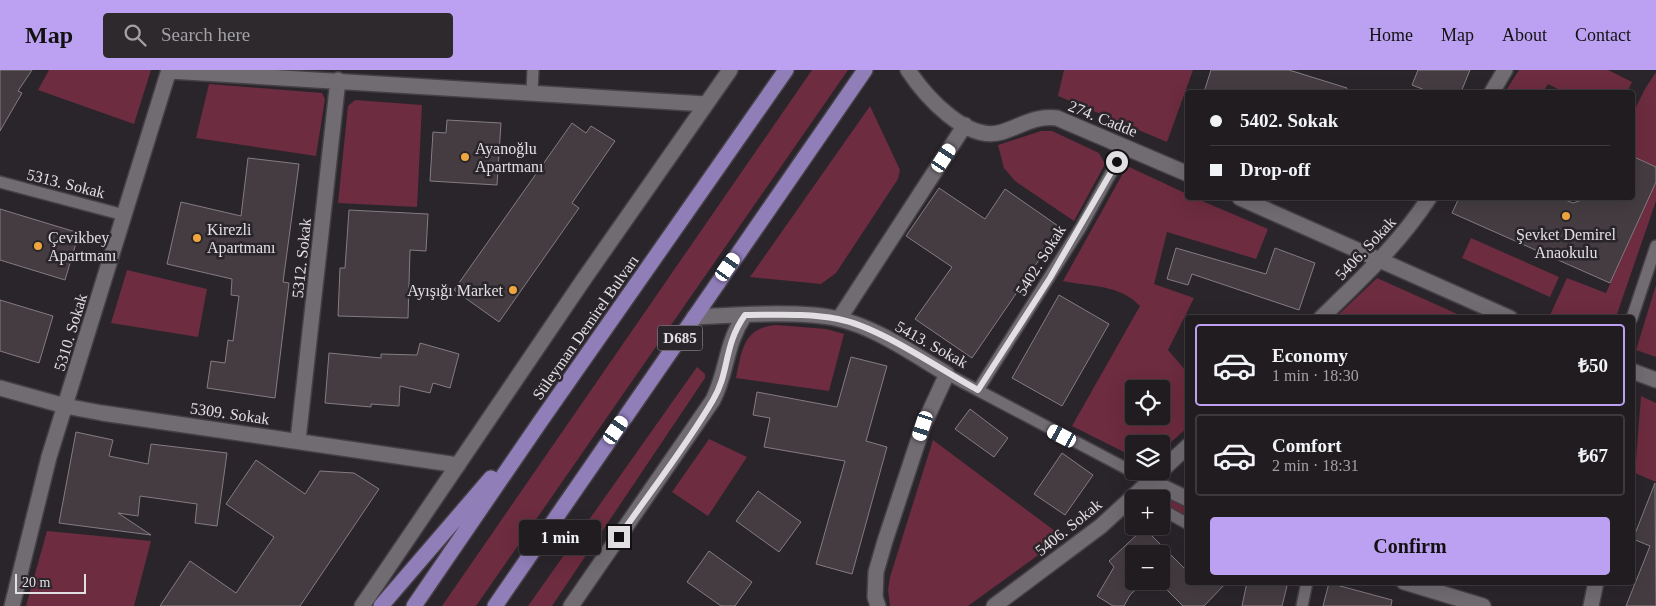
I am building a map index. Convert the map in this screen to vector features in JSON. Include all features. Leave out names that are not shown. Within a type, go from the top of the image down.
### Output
[{"type":"highway","name":"Süleyman Demirel Bulvarı","points":[[414,606],[786,70]]},
{"type":"highway","name":"D685","points":[[495,606],[865,70]]},
{"type":"highway","points":[[381,606],[540,422]]},
{"type":"street","points":[[169,70],[706,104]]},
{"type":"street","name":"5310. Sokak","points":[[12,606],[38,500],[65,406],[169,70]]},
{"type":"street","points":[[362,606],[730,70]]},
{"type":"street","name":"274. Cadde","points":[[909,70],[940,107],[965,126],[979,131],[1000,133],[1046,116],[1068,121],[1185,173]]},
{"type":"street","points":[[1493,90],[1505,70]]},
{"type":"street","name":"5312. Sokak","points":[[298,440],[338,80]]},
{"type":"street","points":[[839,319],[965,126]]},
{"type":"street","points":[[1244,200],[1503,315]]},
{"type":"street","name":"5406. Sokak","points":[[1324,315],[1380,261],[1427,200]]},
{"type":"street","points":[[571,606],[713,400],[724,373],[730,340],[745,315]]},
{"type":"street","name":"5413. Sokak","points":[[694,316],[812,315],[839,319],[868,329],[947,374]]},
{"type":"street","points":[[1635,372],[1656,380]]},
{"type":"street","points":[[878,606],[875,596],[876,572],[885,541],[923,426],[947,374]]},
{"type":"street","name":"5309. Sokak","points":[[0,388],[65,406],[458,465]]},
{"type":"street","name":"5406. Sokak","points":[[1170,462],[1185,449]]},
{"type":"street","name":"5406. Sokak","points":[[1144,490],[1152,480]]},
{"type":"street","name":"5413. Sokak","points":[[1164,480],[1185,497]]},
{"type":"street","name":"5406. Sokak","points":[[994,606],[1013,601],[1100,526],[1125,507]]},
{"type":"street","points":[[1414,585],[1483,606]]},
{"type":"street","points":[[1591,606],[1595,585]]},
{"type":"lane","points":[[532,92],[533,70]]},
{"type":"lane","name":"5402. Sokak","points":[[978,390],[1070,244],[1126,146]]},
{"type":"lane","name":"5313. Sokak","points":[[0,182],[124,214]]},
{"type":"lane","points":[[1633,315],[1656,246]]},
{"type":"lane","name":"5413. Sokak","points":[[947,374],[1125,459]]},
{"type":"lane","points":[[1170,514],[1185,522]]},
{"type":"lane","points":[[1302,606],[1306,585]]},
{"type":"shaded area","points":[[49,70],[151,70],[134,124],[38,90]]},
{"type":"shaded area","points":[[812,70],[848,70],[476,606],[442,606]]},
{"type":"shaded area","points":[[1064,70],[1193,70],[1167,142],[1058,96]]},
{"type":"shaded area","points":[[1519,70],[1608,70],[1632,82],[1628,90],[1560,90],[1548,84],[1544,90],[1506,90]]},
{"type":"shaded area","points":[[1656,72],[1656,167],[1635,157],[1635,109]]},
{"type":"shaded area","points":[[209,84],[322,93],[325,99],[316,156],[196,138]]},
{"type":"shaded area","points":[[355,100],[422,105],[417,207],[338,203],[348,106]]},
{"type":"shaded area","points":[[870,106],[900,170],[898,179],[836,273],[821,284],[750,277]]},
{"type":"shaded area","points":[[1041,131],[1052,131],[1099,153],[1105,164],[1074,221],[1015,181],[1004,168],[998,145]]},
{"type":"shaded area","points":[[1127,166],[1185,193],[1185,200],[1200,200],[1268,229],[1256,259],[1167,232],[1154,284],[1194,298],[1168,350],[1185,370],[1185,430],[1170,443],[1170,435],[1125,435],[1125,452],[1072,426],[1140,306],[1132,299],[1114,290],[1063,281]]},
{"type":"shaded area","points":[[1656,182],[1656,201],[1617,315],[1550,315],[1567,278],[1606,293]]},
{"type":"shaded area","points":[[1471,238],[1559,277],[1550,297],[1462,258]]},
{"type":"shaded area","points":[[127,270],[207,289],[198,337],[111,323]]},
{"type":"shaded area","points":[[1377,278],[1460,315],[1338,315]]},
{"type":"shaded area","points":[[1656,285],[1656,357],[1636,350]]},
{"type":"shaded area","points":[[776,325],[826,329],[844,334],[829,391],[736,378],[740,358],[750,336],[765,327]]},
{"type":"shaded area","points":[[697,367],[705,374],[705,378],[552,606],[528,606]]},
{"type":"shaded area","points":[[1641,396],[1656,403],[1656,482],[1635,473]]},
{"type":"shaded area","points":[[709,439],[747,457],[708,516],[672,492]]},
{"type":"shaded area","points":[[933,440],[1063,537],[968,606],[890,606],[888,590],[890,577]]},
{"type":"shaded area","points":[[1170,498],[1185,505],[1185,516],[1170,507]]},
{"type":"shaded area","points":[[47,531],[151,541],[134,606],[26,606]]},
{"type":"building","points":[[0,70],[32,70],[18,91],[22,93],[0,131]]},
{"type":"building","points":[[1211,70],[1289,70],[1347,88],[1346,90],[1205,90]]},
{"type":"building","points":[[1418,70],[1470,70],[1462,90],[1425,90],[1412,85]]},
{"type":"building","name":"Ayanoğlu Apartmanı","points":[[447,120],[501,123],[497,185],[430,181],[433,132],[446,133]]},
{"type":"building","points":[[572,123],[586,133],[591,126],[615,141],[572,203],[579,208],[499,322],[454,290]]},
{"type":"building","name":"Şevket Demirel Anaokulu","points":[[1635,157],[1656,167],[1656,182],[1610,283],[1452,213],[1458,200],[1565,200],[1573,203],[1582,200],[1635,200]]},
{"type":"building","points":[[248,158],[299,164],[283,282],[289,283],[275,398],[207,388],[211,361],[225,363],[228,340],[233,341],[239,296],[231,295],[232,279],[167,264],[181,202],[241,216]]},
{"type":"building","points":[[939,188],[985,219],[1005,189],[1061,228],[972,358],[915,319],[952,267],[906,236]]},
{"type":"building","name":"Çevikbey Apartmanı","points":[[0,209],[79,233],[65,280],[0,260]]},
{"type":"building","points":[[349,210],[428,214],[426,251],[410,250],[408,318],[338,316],[340,268],[345,268]]},
{"type":"building","points":[[1176,248],[1266,274],[1275,248],[1315,263],[1299,310],[1192,274],[1188,285],[1167,279]]},
{"type":"building","points":[[1059,295],[1109,324],[1062,406],[1012,378]]},
{"type":"building","points":[[0,300],[53,316],[39,363],[0,351]]},
{"type":"building","points":[[420,343],[459,354],[450,388],[433,383],[430,393],[400,386],[399,406],[371,404],[371,407],[325,403],[329,353],[381,358],[381,354],[417,355]]},
{"type":"building","points":[[851,357],[887,366],[866,441],[887,447],[852,574],[816,564],[845,461],[764,447],[770,418],[753,415],[757,392],[837,407]]},
{"type":"building","points":[[970,409],[1008,438],[994,457],[955,429]]},
{"type":"building","points":[[76,432],[113,440],[109,456],[148,464],[151,444],[227,453],[217,526],[195,523],[197,504],[140,496],[138,516],[118,513],[151,535],[59,523]]},
{"type":"building","points":[[1062,453],[1093,475],[1065,515],[1034,494]]},
{"type":"building","points":[[256,460],[305,494],[320,471],[354,473],[379,489],[300,606],[160,606],[190,561],[236,593],[274,537],[226,504]]},
{"type":"building","points":[[1655,483],[1656,606],[1626,606],[1650,546],[1635,540],[1635,534]]},
{"type":"building","points":[[758,491],[801,522],[779,552],[736,521]]},
{"type":"building","points":[[1137,535],[1151,535],[1161,545],[1126,545]]},
{"type":"building","points":[[1125,546],[1125,590],[1135,590],[1124,606],[1113,606],[1097,596],[1114,567],[1109,561]]},
{"type":"building","points":[[709,551],[752,582],[735,606],[721,606],[687,582]]},
{"type":"building","points":[[1170,554],[1185,569],[1185,585],[1224,585],[1204,606],[1183,606],[1167,590],[1170,590]]},
{"type":"building","points":[[1246,585],[1287,585],[1282,606],[1242,606]]},
{"type":"building","points":[[1328,585],[1336,585],[1392,600],[1391,606],[1323,606]]},
{"type":"place","name":"Ayanoğlu Apartmanı","points":[[465,157]]},
{"type":"place","name":"Şevket Demirel Anaokulu","points":[[1566,216]]},
{"type":"place","name":"Kirezli Apartmanı","points":[[197,238]]},
{"type":"place","name":"Çevikbey Apartmanı","points":[[38,246]]},
{"type":"place","name":"Ayışığı Market","points":[[513,290]]},
{"type":"route","points":[[619,537],[713,400],[724,373],[730,340],[745,315],[812,315],[839,319],[868,329],[978,390],[1050,278],[1117,162]]}]
